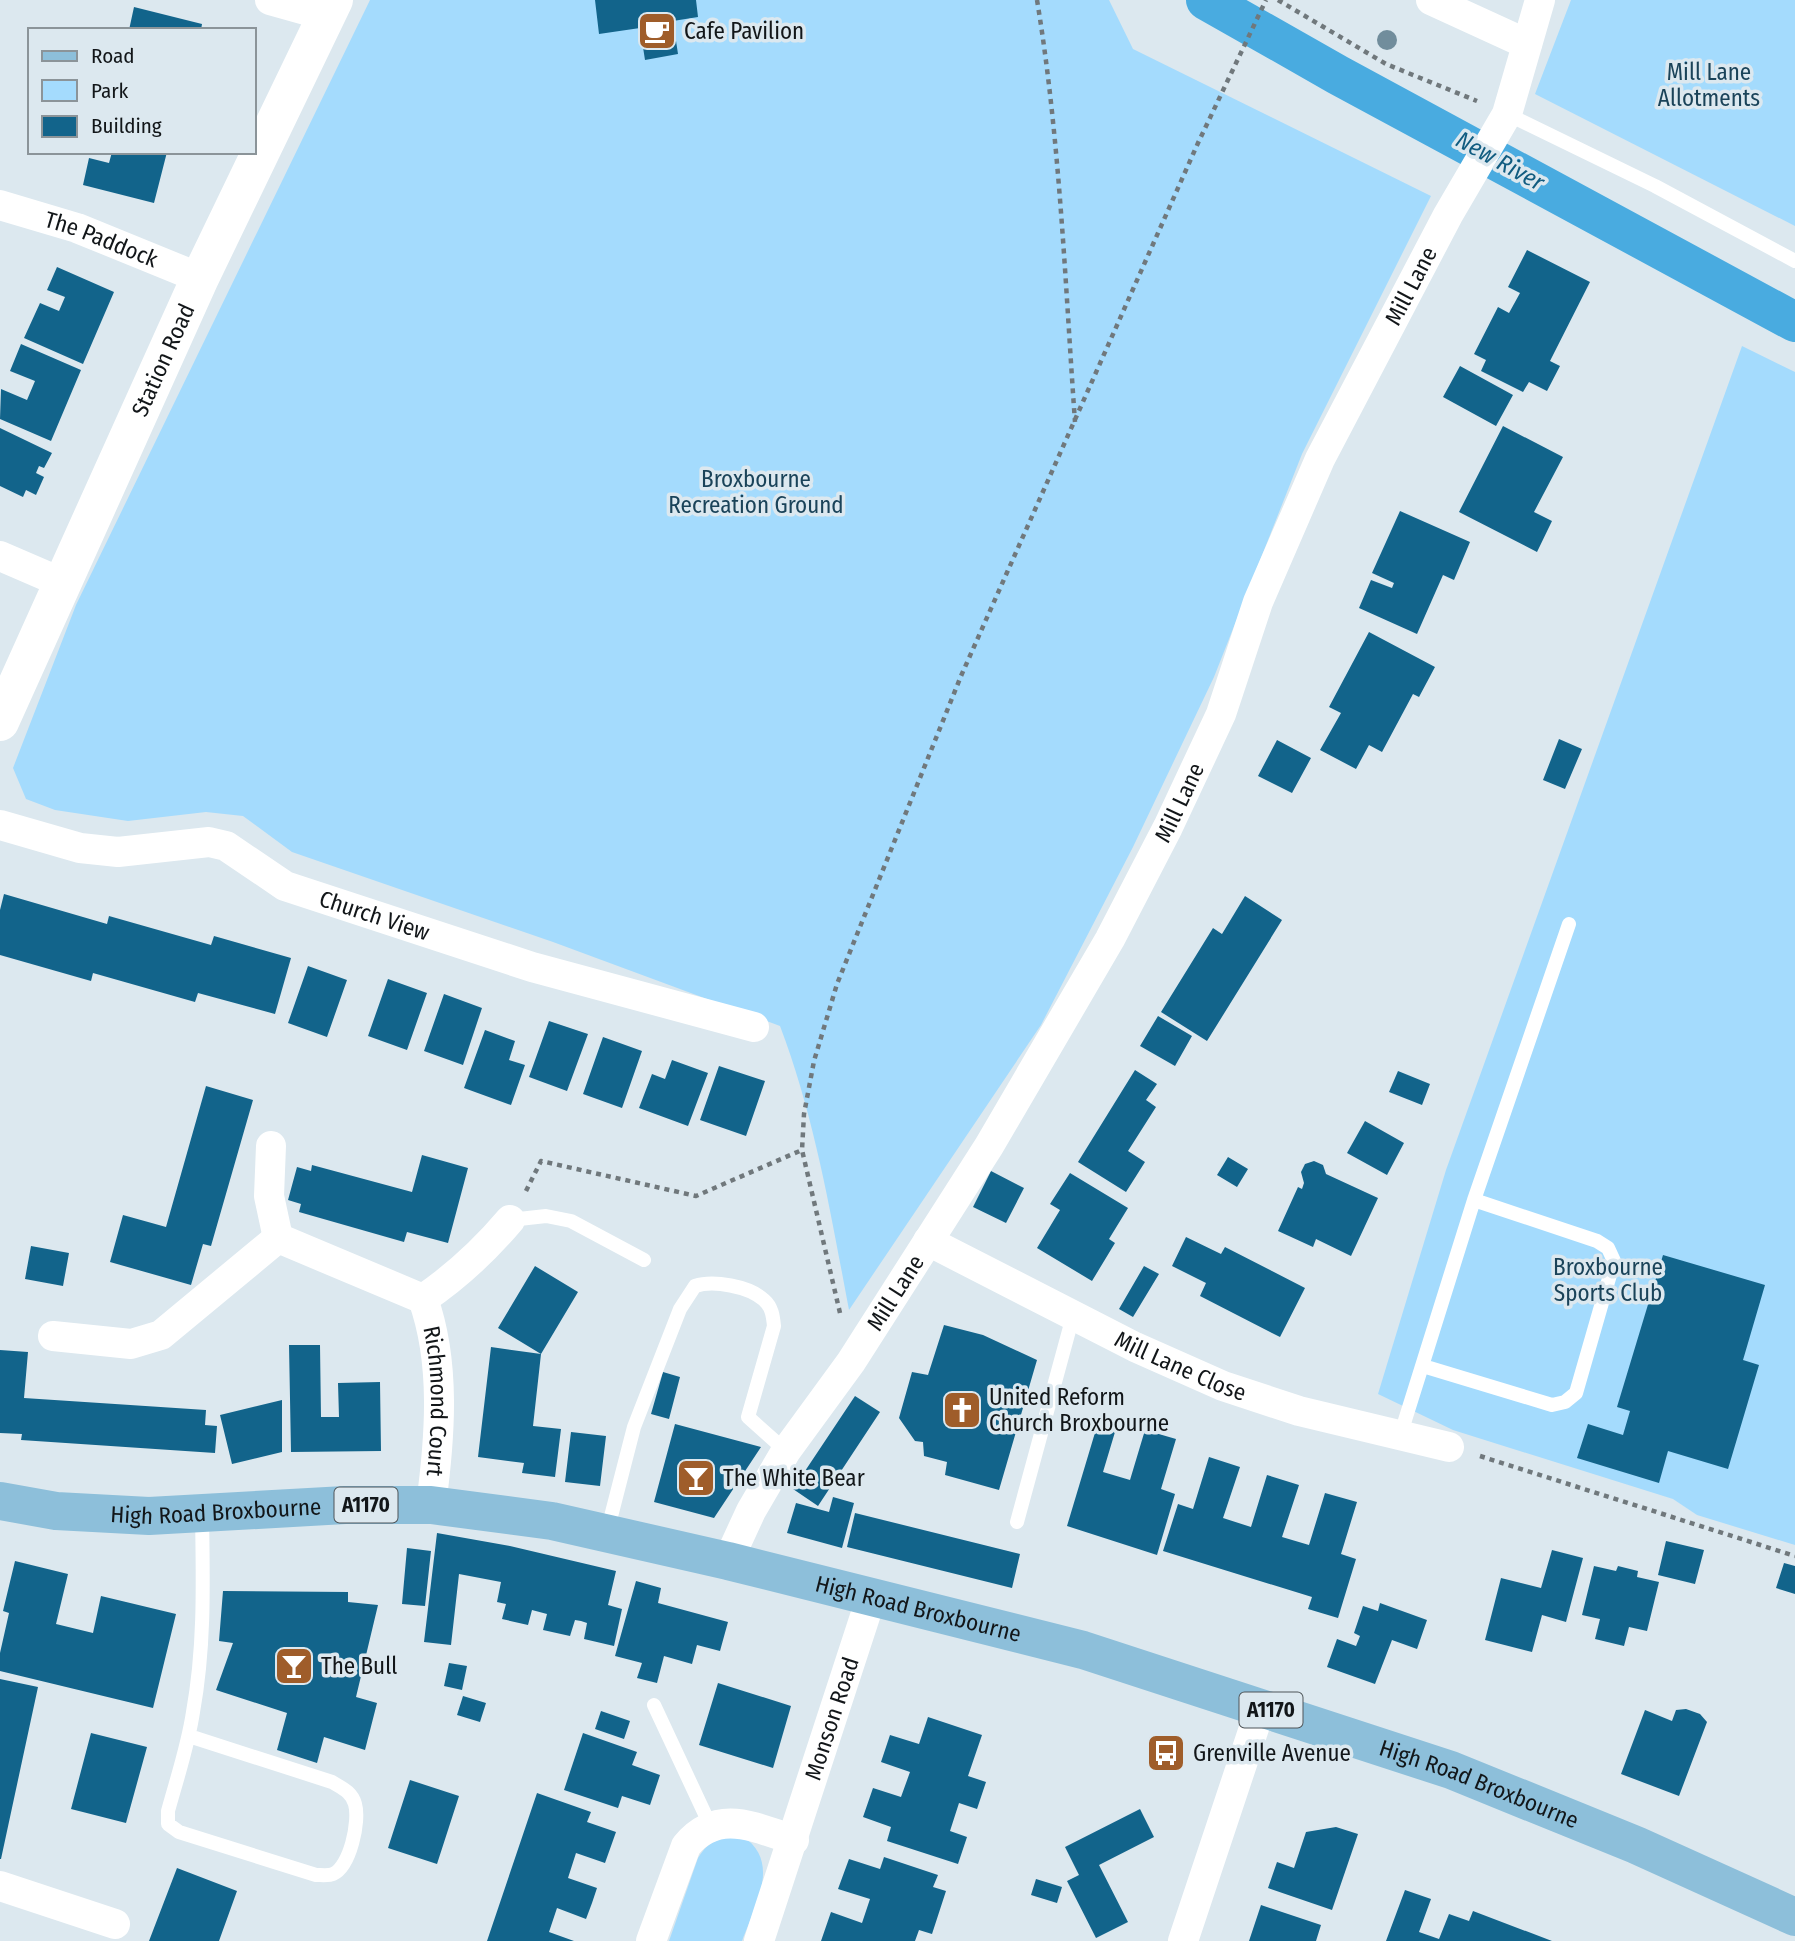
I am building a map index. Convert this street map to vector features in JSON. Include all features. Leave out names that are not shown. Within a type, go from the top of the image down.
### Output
[{"type":"main road","name":"Station Road","points":[[0,722],[65,584],[200,278],[330,8]]},
{"type":"main road","name":"High Road Broxbourne","points":[[0,1501],[57,1511],[149,1516],[430,1505],[552,1521],[728,1561],[1083,1650],[1451,1770],[1636,1845],[1795,1917]]},
{"type":"street","points":[[270,0],[330,8]]},
{"type":"street","points":[[1431,0],[1527,44]]},
{"type":"street","name":"Mill Lane","points":[[728,1561],[751,1511],[786,1451],[851,1362],[989,1146],[1110,939],[1168,827],[1221,713],[1258,602],[1320,458],[1448,215],[1503,123],[1540,0]]},
{"type":"street","name":"The Paddock","points":[[0,205],[77,228],[200,278]]},
{"type":"street","points":[[0,556],[65,584]]},
{"type":"street","name":"Church View","points":[[0,825],[80,848],[118,852],[199,843],[226,846],[285,886],[532,967],[754,1027]]},
{"type":"street","points":[[53,1336],[131,1344],[161,1335],[278,1238],[269,1196],[271,1146]]},
{"type":"street","name":"Richmond Court","points":[[423,1299],[482,1254],[510,1220]]},
{"type":"street","name":"Richmond Court","points":[[278,1238],[423,1299],[434,1332],[438,1357],[434,1478],[430,1505]]},
{"type":"street","name":"Mill Lane Close","points":[[928,1241],[1073,1316],[1223,1386],[1299,1411],[1401,1433],[1449,1447]]},
{"type":"street","name":"Monson Road","points":[[759,1941],[871,1598]]},
{"type":"street","points":[[1183,1941],[1261,1707]]},
{"type":"street","points":[[650,1941],[686,1846],[696,1833],[711,1827],[739,1824],[793,1840]]},
{"type":"street","points":[[0,1886],[115,1924]]},
{"type":"lane","points":[[1503,123],[1655,186],[1795,261]]},
{"type":"lane","points":[[1401,1433],[1474,1200],[1569,924]]},
{"type":"lane","points":[[1423,1366],[1552,1405],[1565,1402],[1576,1392],[1614,1261],[1608,1248],[1597,1241],[1474,1200]]},
{"type":"lane","points":[[510,1220],[546,1216],[571,1221],[644,1260]]},
{"type":"lane","points":[[607,1534],[634,1427],[680,1309],[695,1286],[707,1282],[753,1292],[766,1301],[772,1311],[774,1326],[748,1417],[786,1451]]},
{"type":"lane","points":[[1017,1522],[1073,1316]]},
{"type":"lane","points":[[188,1736],[332,1782],[347,1790],[355,1804],[356,1822],[344,1865],[332,1875],[316,1875],[179,1832],[168,1824],[168,1811],[188,1736],[202,1635],[202,1512]]},
{"type":"lane","points":[[654,1705],[711,1827]]},
{"type":"path","points":[[1037,0],[1047,60],[1056,159],[1075,423]]},
{"type":"path","points":[[851,1362],[802,1150],[804,1114],[814,1061],[837,984],[961,676],[1266,0]]},
{"type":"path","points":[[1278,0],[1386,64],[1503,123]]},
{"type":"path","points":[[510,1220],[541,1161],[696,1196],[802,1150]]},
{"type":"path","points":[[1449,1447],[1795,1556]]},
{"type":"green space","name":"Broxbourne Recreation Ground","points":[[370,0],[1109,0],[1133,49],[1431,196],[1302,454],[1214,677],[1133,847],[1041,1025],[849,1310],[812,1131],[780,1026],[553,942],[292,852],[243,816],[206,812],[128,821],[55,810],[26,799],[13,768],[76,605]]},
{"type":"green space","name":"Mill Lane Allotments","points":[[1571,0],[1795,0],[1795,226],[1535,94]]},
{"type":"green space","name":"Broxbourne Sports Club","points":[[1742,346],[1795,372],[1795,1545],[1697,1515],[1673,1499],[1453,1430],[1378,1394],[1446,1170]]},
{"type":"green space","points":[[742,1836],[754,1846],[761,1858],[763,1871],[758,1899],[742,1941],[669,1941],[698,1858],[716,1841]]},
{"type":"building","name":"Cafe Pavilion","points":[[595,0],[696,0],[698,17],[673,21],[678,54],[645,60],[640,28],[599,34]]},
{"type":"building","points":[[134,7],[202,24],[201,28],[129,28]]},
{"type":"building","points":[[111,154],[166,154],[154,203],[83,185],[89,158],[109,163]]},
{"type":"building","points":[[1527,250],[1590,282],[1550,361],[1560,366],[1547,391],[1529,382],[1523,392],[1481,371],[1486,360],[1474,354],[1498,307],[1509,313],[1520,293],[1508,287]]},
{"type":"building","points":[[57,267],[114,292],[83,364],[24,338],[40,303],[59,311],[65,297],[47,290]]},
{"type":"building","points":[[21,344],[81,370],[51,441],[0,419],[1,389],[27,400],[35,381],[10,371]]},
{"type":"building","points":[[1460,366],[1513,395],[1496,426],[1443,397]]},
{"type":"building","points":[[1503,426],[1563,457],[1534,512],[1552,521],[1537,552],[1459,512]]},
{"type":"building","points":[[0,428],[52,453],[44,468],[39,466],[36,473],[44,477],[36,495],[26,490],[23,497],[0,486]]},
{"type":"building","points":[[1400,511],[1470,542],[1454,580],[1443,575],[1417,634],[1359,608],[1371,580],[1392,588],[1394,583],[1372,573]]},
{"type":"building","points":[[1369,632],[1435,667],[1419,697],[1413,694],[1382,752],[1369,745],[1356,769],[1320,750],[1341,713],[1329,707]]},
{"type":"building","points":[[1559,739],[1582,749],[1565,789],[1543,780]]},
{"type":"building","points":[[1277,740],[1311,758],[1292,793],[1258,776]]},
{"type":"building","points":[[4,894],[107,924],[109,916],[211,945],[214,936],[291,958],[275,1014],[198,993],[195,1002],[93,973],[91,981],[0,955],[0,910]]},
{"type":"building","points":[[1245,896],[1282,920],[1207,1041],[1161,1012],[1213,928],[1222,934]]},
{"type":"building","points":[[308,966],[347,980],[327,1037],[288,1023]]},
{"type":"building","points":[[388,979],[427,993],[407,1050],[368,1036]]},
{"type":"building","points":[[444,994],[482,1008],[463,1065],[424,1051]]},
{"type":"building","points":[[1158,1016],[1192,1036],[1175,1066],[1140,1046]]},
{"type":"building","points":[[549,1021],[588,1034],[567,1091],[529,1077]]},
{"type":"building","points":[[485,1030],[515,1041],[509,1060],[525,1065],[511,1105],[464,1088]]},
{"type":"building","points":[[603,1037],[642,1051],[622,1108],[583,1094]]},
{"type":"building","points":[[672,1060],[708,1073],[688,1126],[639,1108],[652,1074],[665,1079]]},
{"type":"building","points":[[719,1066],[765,1081],[746,1136],[700,1120]]},
{"type":"building","points":[[1135,1070],[1157,1084],[1146,1100],[1156,1107],[1128,1151],[1145,1162],[1126,1192],[1078,1162]]},
{"type":"building","points":[[1398,1071],[1430,1084],[1422,1105],[1389,1092]]},
{"type":"building","points":[[206,1086],[253,1100],[211,1246],[203,1244],[191,1285],[110,1262],[123,1215],[166,1227]]},
{"type":"building","points":[[1365,1121],[1404,1143],[1387,1175],[1347,1153]]},
{"type":"building","points":[[422,1155],[468,1168],[448,1243],[407,1232],[404,1242],[299,1212],[301,1204],[288,1200],[297,1167],[311,1171],[312,1165],[412,1192]]},
{"type":"building","points":[[1228,1157],[1248,1169],[1237,1187],[1217,1175]]},
{"type":"building","points":[[1314,1161],[1323,1165],[1326,1174],[1378,1198],[1351,1256],[1316,1239],[1313,1247],[1278,1231],[1298,1187],[1302,1189],[1304,1183],[1301,1172],[1305,1164]]},
{"type":"building","points":[[991,1171],[1024,1188],[1006,1223],[973,1207]]},
{"type":"building","points":[[1070,1173],[1128,1208],[1109,1239],[1115,1243],[1092,1281],[1037,1248],[1060,1210],[1050,1204]]},
{"type":"building","points":[[1186,1237],[1221,1254],[1225,1247],[1305,1288],[1280,1337],[1200,1296],[1206,1283],[1172,1266]]},
{"type":"building","points":[[31,1246],[69,1253],[63,1286],[25,1279]]},
{"type":"building","points":[[1663,1255],[1765,1285],[1743,1360],[1759,1365],[1728,1469],[1668,1451],[1659,1483],[1577,1458],[1588,1424],[1623,1435],[1630,1411],[1617,1407]]},
{"type":"building","points":[[535,1266],[578,1292],[541,1354],[498,1328]]},
{"type":"building","points":[[1144,1266],[1159,1274],[1133,1317],[1119,1309]]},
{"type":"building","name":"United Reform Church Broxbourne","points":[[944,1325],[983,1335],[1037,1360],[999,1490],[945,1475],[947,1462],[924,1456],[923,1442],[915,1441],[899,1418],[912,1372],[928,1375]]},
{"type":"building","points":[[289,1345],[320,1345],[321,1417],[339,1417],[338,1383],[380,1382],[381,1451],[291,1452]]},
{"type":"building","points":[[491,1347],[541,1354],[533,1426],[561,1429],[555,1477],[522,1473],[524,1463],[478,1457]]},
{"type":"building","points":[[0,1350],[28,1352],[24,1398],[206,1410],[205,1425],[217,1426],[215,1453],[21,1440],[22,1434],[0,1433]]},
{"type":"building","points":[[663,1372],[680,1377],[669,1419],[651,1414]]},
{"type":"building","points":[[855,1396],[880,1412],[818,1506],[793,1489]]},
{"type":"building","points":[[282,1400],[282,1452],[232,1464],[220,1415]]},
{"type":"building","points":[[1100,1416],[1118,1422],[1103,1472],[1130,1480],[1145,1430],[1176,1439],[1161,1489],[1175,1494],[1157,1555],[1067,1526]]},
{"type":"building","points":[[675,1424],[761,1447],[714,1518],[654,1502]]},
{"type":"building","points":[[571,1432],[606,1436],[600,1486],[565,1482]]},
{"type":"building","points":[[1209,1457],[1240,1467],[1223,1518],[1251,1527],[1267,1475],[1299,1485],[1282,1537],[1309,1545],[1325,1493],[1357,1502],[1341,1554],[1356,1559],[1338,1618],[1308,1609],[1312,1597],[1163,1551],[1178,1504],[1193,1509]]},
{"type":"building","points":[[833,1497],[854,1503],[842,1548],[787,1533],[796,1503],[829,1512]]},
{"type":"building","points":[[855,1513],[1020,1554],[1012,1588],[847,1547]]},
{"type":"building","points":[[437,1533],[510,1546],[616,1571],[608,1605],[622,1609],[614,1646],[584,1639],[587,1623],[581,1621],[575,1620],[570,1636],[543,1630],[547,1614],[532,1610],[528,1625],[502,1619],[506,1604],[497,1602],[501,1582],[459,1574],[451,1645],[424,1642]]},
{"type":"building","points":[[1666,1541],[1704,1550],[1695,1584],[1658,1575]]},
{"type":"building","points":[[407,1548],[431,1551],[425,1606],[402,1604]]},
{"type":"building","points":[[1552,1550],[1583,1558],[1566,1622],[1542,1615],[1532,1652],[1485,1640],[1501,1578],[1541,1588]]},
{"type":"building","points":[[15,1561],[68,1574],[56,1624],[93,1633],[101,1596],[176,1614],[153,1708],[0,1671],[0,1653],[9,1613],[3,1611]]},
{"type":"building","points":[[1784,1563],[1795,1566],[1795,1594],[1776,1588]]},
{"type":"building","points":[[1594,1566],[1616,1571],[1618,1566],[1638,1571],[1637,1577],[1659,1582],[1647,1631],[1629,1627],[1624,1646],[1595,1639],[1600,1619],[1582,1615]]},
{"type":"building","points":[[636,1581],[661,1588],[658,1603],[728,1622],[720,1651],[697,1645],[692,1664],[664,1656],[657,1683],[637,1678],[642,1663],[615,1656]]},
{"type":"building","name":"The Bull","points":[[223,1591],[348,1592],[348,1602],[378,1605],[356,1697],[377,1703],[365,1750],[324,1737],[317,1763],[277,1750],[287,1713],[216,1690],[233,1643],[219,1641]]},
{"type":"building","points":[[1380,1603],[1427,1620],[1417,1649],[1392,1640],[1375,1684],[1327,1667],[1337,1639],[1356,1646],[1360,1636],[1354,1633],[1363,1606],[1378,1611]]},
{"type":"building","points":[[449,1663],[467,1666],[462,1690],[444,1686]]},
{"type":"building","points":[[0,1679],[38,1687],[1,1859],[0,1859]]},
{"type":"building","points":[[718,1683],[791,1706],[773,1768],[699,1745]]},
{"type":"building","points":[[463,1696],[486,1703],[480,1722],[457,1715]]},
{"type":"building","points":[[1686,1709],[1700,1714],[1707,1722],[1679,1796],[1621,1774],[1645,1710],[1672,1721],[1676,1710]]},
{"type":"building","points":[[601,1711],[630,1721],[624,1739],[595,1729]]},
{"type":"building","points":[[928,1717],[982,1735],[968,1776],[986,1782],[977,1809],[959,1803],[950,1831],[967,1837],[958,1864],[887,1841],[891,1827],[863,1817],[873,1788],[901,1797],[910,1772],[881,1762],[890,1735],[919,1744]]},
{"type":"building","points":[[91,1733],[147,1747],[126,1823],[71,1809]]},
{"type":"building","points":[[583,1733],[637,1752],[632,1765],[660,1775],[650,1805],[622,1796],[618,1808],[564,1790]]},
{"type":"building","points":[[410,1780],[459,1796],[437,1864],[388,1848]]},
{"type":"building","points":[[537,1793],[591,1812],[587,1822],[616,1832],[605,1863],[576,1853],[568,1878],[597,1888],[592,1903],[586,1919],[557,1908],[549,1932],[574,1941],[487,1941]]},
{"type":"building","points":[[1140,1809],[1154,1837],[1099,1865],[1128,1922],[1096,1938],[1067,1881],[1079,1875],[1065,1847]]},
{"type":"building","points":[[1336,1827],[1358,1834],[1332,1910],[1268,1888],[1277,1862],[1294,1868],[1306,1832]]},
{"type":"building","points":[[884,1857],[938,1875],[933,1887],[946,1891],[932,1934],[919,1930],[915,1941],[821,1941],[831,1912],[862,1923],[870,1899],[838,1889],[849,1859],[880,1869]]},
{"type":"building","points":[[177,1868],[237,1891],[219,1941],[149,1941]]},
{"type":"building","points":[[1036,1879],[1062,1887],[1057,1903],[1031,1895]]},
{"type":"building","points":[[1405,1890],[1431,1899],[1419,1932],[1439,1939],[1449,1914],[1469,1921],[1473,1911],[1552,1941],[1386,1941]]},
{"type":"building","points":[[1261,1905],[1321,1925],[1316,1941],[1249,1941]]},
{"type":"waterway","name":"New River","points":[[1206,0],[1338,75],[1795,322]]},
{"type":"place","name":"Cafe Pavilion","points":[[657,31]]},
{"type":"place","name":"United Reform Church Broxbourne","points":[[962,1410]]},
{"type":"place","name":"The White Bear","points":[[696,1478]]},
{"type":"place","name":"The Bull","points":[[294,1666]]},
{"type":"place","name":"Grenville Avenue","points":[[1166,1753]]}]
